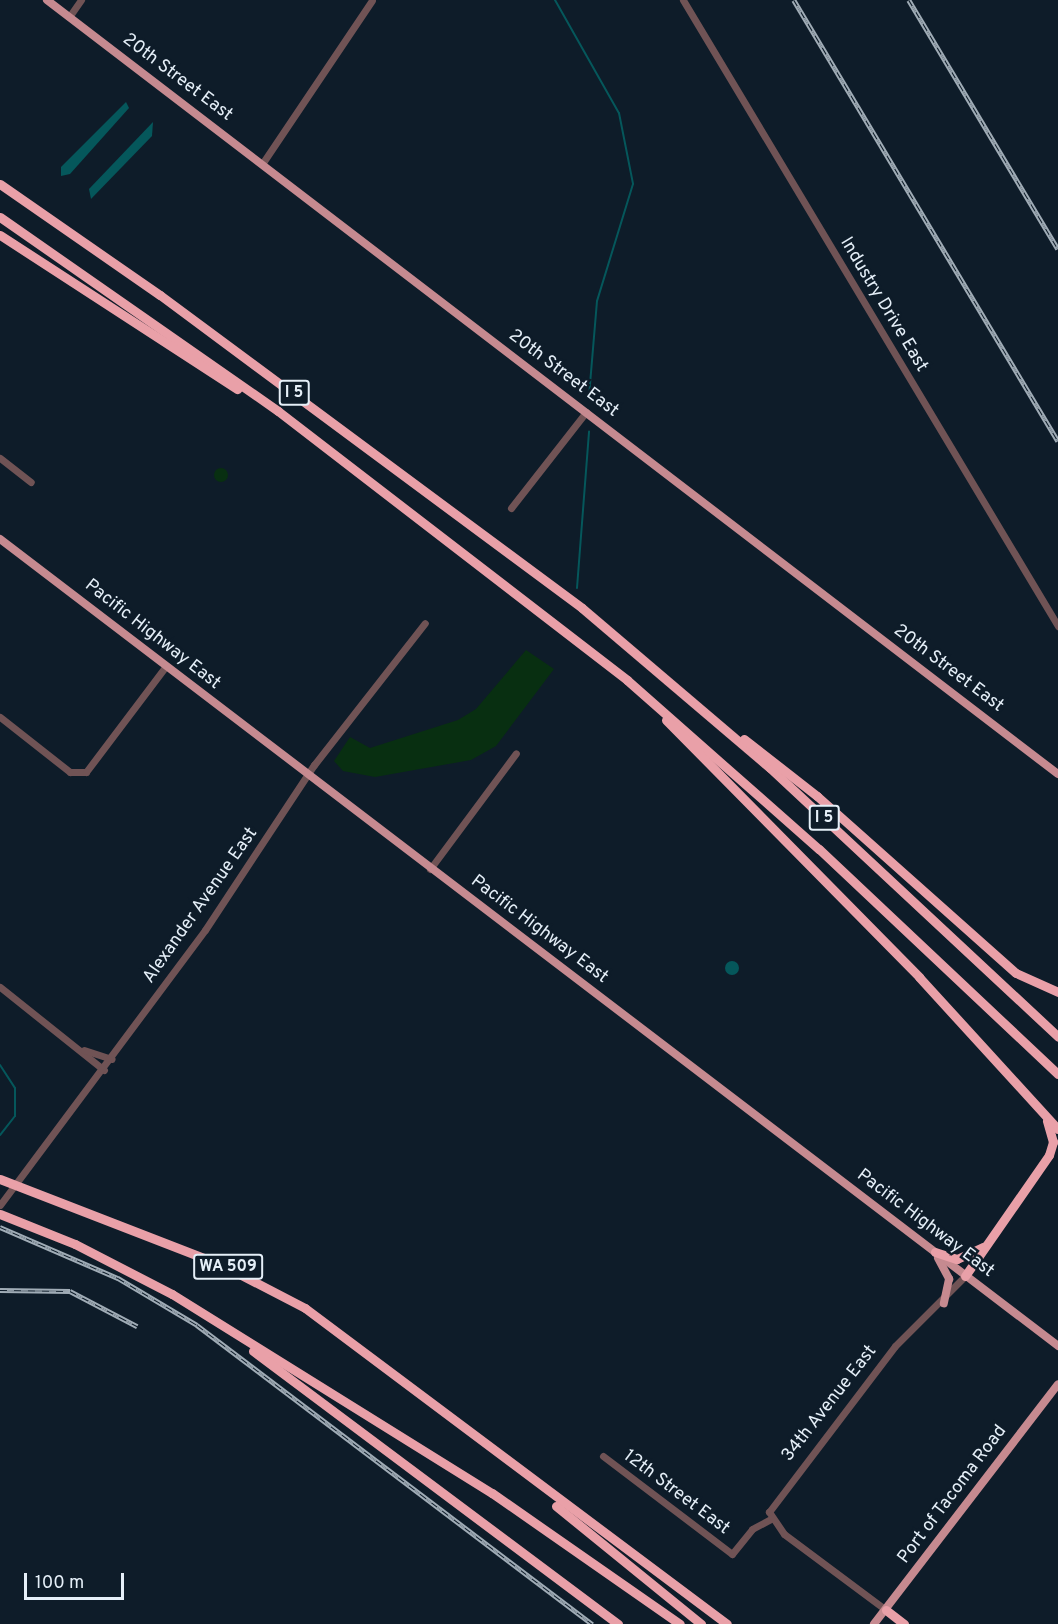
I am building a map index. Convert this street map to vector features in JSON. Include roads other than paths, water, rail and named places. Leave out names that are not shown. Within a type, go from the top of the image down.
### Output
[{"type":"highway","name":"I 5","points":[[0,184],[434,495],[723,726],[1058,1037]]},
{"type":"highway","name":"I 5","points":[[0,217],[278,411],[613,668],[778,812],[1058,1074]]},
{"type":"highway","points":[[0,235],[192,364],[278,411]]},
{"type":"highway","points":[[613,668],[919,977],[1058,1129]]},
{"type":"highway","points":[[723,726],[817,796],[1016,973],[1058,992]]},
{"type":"highway","points":[[965,1276],[994,1238],[1052,1149],[1052,1134],[1040,1109]]},
{"type":"highway","name":"WA 509","points":[[0,1179],[273,1289],[341,1332],[701,1624]]},
{"type":"highway","name":"WA 509","points":[[0,1214],[102,1256],[195,1309],[492,1493],[680,1624]]},
{"type":"highway","points":[[935,1252],[966,1258],[994,1238]]},
{"type":"highway","points":[[195,1309],[618,1624]]},
{"type":"highway","points":[[436,1407],[727,1624]]},
{"type":"highway","points":[[886,1610],[904,1624]]},
{"type":"main road","name":"20th Street East","points":[[47,0],[1058,774]]},
{"type":"main road","name":"Pacific Highway East","points":[[0,538],[430,869],[1058,1346]]},
{"type":"main road","points":[[935,1252],[949,1279],[944,1303]]},
{"type":"main road","name":"Port of Tacoma Road","points":[[874,1624],[1058,1384]]},
{"type":"street","points":[[69,17],[81,0]]},
{"type":"street","points":[[262,164],[372,0]]},
{"type":"street","name":"Industry Drive East","points":[[683,0],[1058,626]]},
{"type":"street","points":[[511,508],[586,412]]},
{"type":"street","points":[[0,458],[31,482]]},
{"type":"street","name":"Alexander Avenue East","points":[[0,1205],[104,1070],[309,776],[425,623]]},
{"type":"street","points":[[0,717],[70,771],[81,774],[166,666]]},
{"type":"street","points":[[430,869],[516,753]]},
{"type":"street","points":[[0,987],[81,1049],[104,1070]]},
{"type":"street","points":[[81,1049],[112,1059]]},
{"type":"street","name":"34th Avenue East","points":[[771,1519],[776,1497],[856,1394],[902,1338],[944,1303],[965,1276]]},
{"type":"street","name":"12th Street East","points":[[603,1456],[732,1554],[752,1529],[771,1519]]},
{"type":"street","points":[[771,1519],[886,1610]]},
{"type":"waterway","points":[[555,0],[619,113],[633,184],[597,301],[589,396]]},
{"type":"waterway","points":[[577,588],[589,431]]},
{"type":"waterway","points":[[0,1065],[15,1088],[15,1116],[0,1135]]},
{"type":"railway","points":[[794,0],[1058,441]]},
{"type":"railway","points":[[909,0],[1058,249]]},
{"type":"railway","points":[[0,1227],[118,1278],[197,1325],[593,1624]]},
{"type":"railway","points":[[0,1290],[70,1291],[137,1326]]}]
